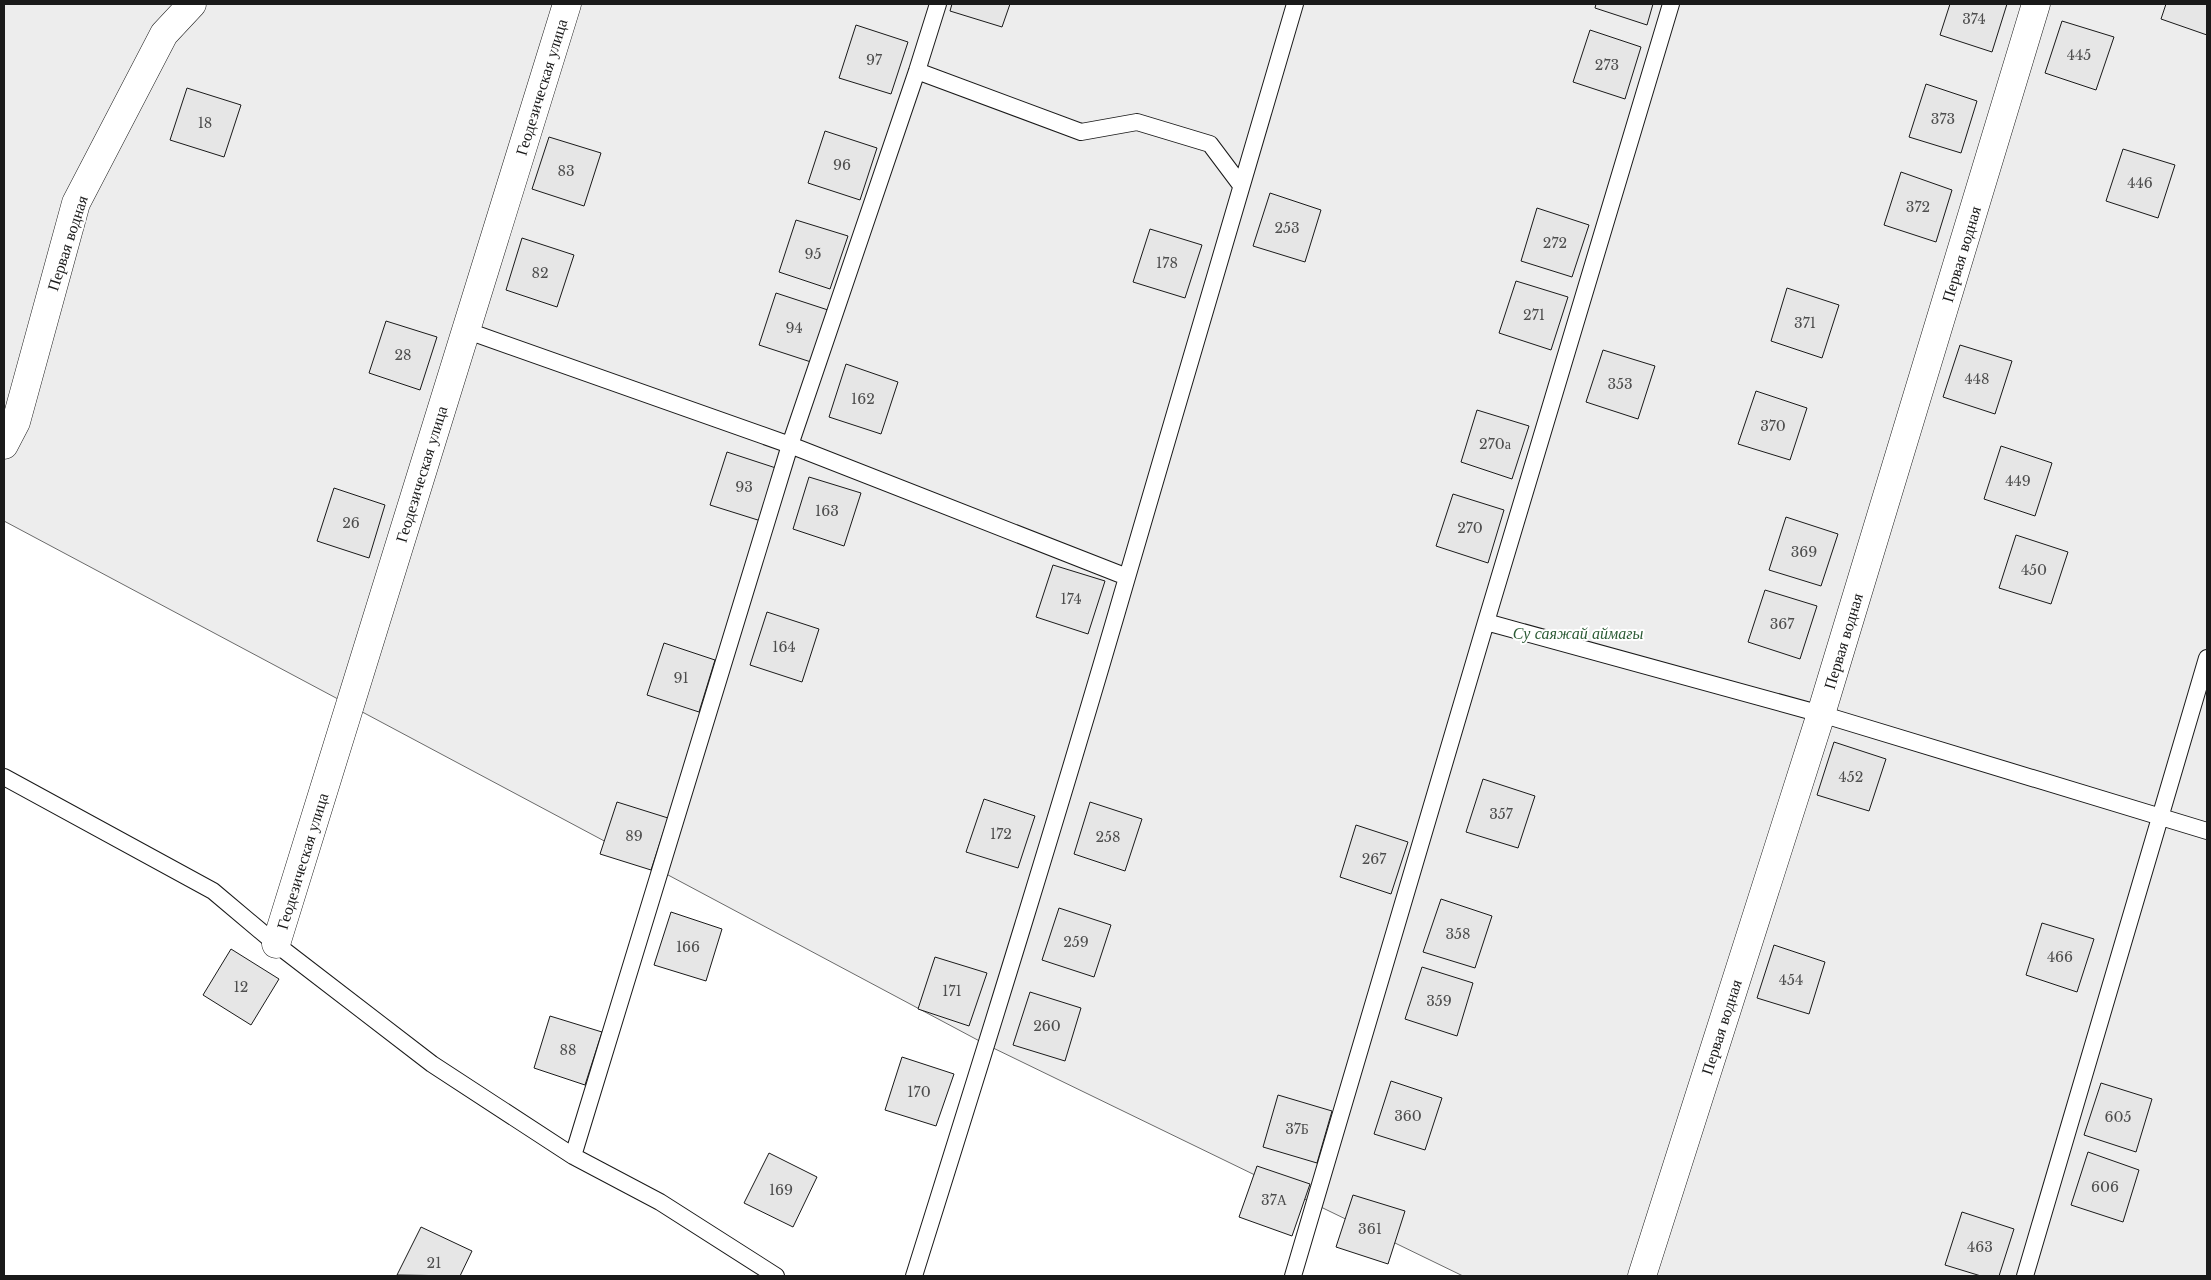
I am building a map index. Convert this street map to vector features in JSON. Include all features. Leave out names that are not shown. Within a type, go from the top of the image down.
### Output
[{"type":"street","name":"Первая водная","points":[[4,445],[16,422],[76,203],[164,34],[192,4]]},
{"type":"street","name":"Геодезическая улица","points":[[276,944],[567,4]]},
{"type":"street","name":"Первая водная","points":[[1642,1276],[1821,714],[2036,4]]},
{"type":"lane","points":[[573,1156],[790,445],[938,4]]},
{"type":"lane","points":[[914,1276],[987,1045],[1128,577],[1240,184],[1295,4]]},
{"type":"lane","points":[[1293,1276],[1486,622],[1672,4]]},
{"type":"lane","points":[[917,71],[1081,132],[1137,122],[1210,144],[1240,184]]},
{"type":"lane","points":[[465,330],[790,445],[1128,577]]},
{"type":"lane","points":[[1486,622],[1821,714],[2160,815],[2207,831]]},
{"type":"lane","points":[[2025,1276],[2207,658]]},
{"type":"lane","points":[[4,777],[213,891],[276,944],[432,1064],[573,1156],[660,1202],[776,1276]]},
{"type":"shaded area","name":"Су саяжай аймағы","points":[[4,4],[2207,4],[2207,1276],[1463,1276],[987,1045],[4,521]]},
{"type":"building","points":[[952,4],[1010,4],[1002,27],[950,11]]},
{"type":"building","points":[[1596,4],[1653,4],[1647,25],[1595,8]]},
{"type":"building","points":[[1950,4],[2007,4],[1992,52],[1940,35]]},
{"type":"building","points":[[2166,4],[2207,4],[2207,35],[2161,19]]},
{"type":"building","points":[[2062,21],[2114,37],[2096,90],[2045,73]]},
{"type":"building","points":[[856,25],[908,42],[891,94],[839,78]]},
{"type":"building","points":[[1590,30],[1641,47],[1625,99],[1573,82]]},
{"type":"building","points":[[1926,84],[1977,101],[1961,153],[1909,137]]},
{"type":"building","points":[[187,88],[241,105],[224,157],[170,140]]},
{"type":"building","points":[[825,131],[877,148],[860,200],[808,183]]},
{"type":"building","points":[[549,137],[601,153],[584,206],[532,189]]},
{"type":"building","points":[[2123,149],[2175,165],[2158,218],[2106,201]]},
{"type":"building","points":[[1901,172],[1952,190],[1936,242],[1884,225]]},
{"type":"building","points":[[1270,193],[1321,210],[1305,262],[1253,246]]},
{"type":"building","points":[[1537,208],[1589,225],[1572,277],[1521,261]]},
{"type":"building","points":[[796,220],[848,236],[830,289],[779,272]]},
{"type":"building","points":[[1150,229],[1202,245],[1185,298],[1133,282]]},
{"type":"building","points":[[522,238],[574,255],[557,307],[506,290]]},
{"type":"building","points":[[1516,281],[1568,297],[1551,350],[1499,333]]},
{"type":"building","points":[[1787,288],[1839,305],[1822,358],[1771,341]]},
{"type":"building","points":[[776,293],[828,310],[811,362],[759,345]]},
{"type":"building","points":[[386,321],[437,337],[420,390],[369,373]]},
{"type":"building","points":[[1960,345],[2012,361],[1995,414],[1943,397]]},
{"type":"building","points":[[1603,350],[1655,366],[1638,419],[1586,402]]},
{"type":"building","points":[[846,364],[898,382],[881,434],[829,417]]},
{"type":"building","points":[[1756,391],[1807,408],[1790,460],[1738,444]]},
{"type":"building","points":[[1477,410],[1529,426],[1512,479],[1461,462]]},
{"type":"building","points":[[2001,446],[2052,463],[2035,516],[1984,499]]},
{"type":"building","points":[[727,452],[779,469],[761,521],[710,505]]},
{"type":"building","points":[[809,477],[861,493],[844,546],[793,529]]},
{"type":"building","points":[[334,488],[385,505],[369,558],[317,541]]},
{"type":"building","points":[[1453,494],[1504,510],[1488,563],[1436,546]]},
{"type":"building","points":[[1786,517],[1838,534],[1821,586],[1769,570]]},
{"type":"building","points":[[2016,535],[2068,552],[2051,604],[1999,588]]},
{"type":"building","points":[[1053,565],[1105,581],[1088,634],[1036,617]]},
{"type":"building","points":[[1765,590],[1817,606],[1800,659],[1748,642]]},
{"type":"building","points":[[767,612],[819,629],[802,682],[750,665]]},
{"type":"building","points":[[664,643],[715,660],[699,712],[647,695]]},
{"type":"building","points":[[1834,742],[1886,759],[1869,811],[1817,795]]},
{"type":"building","points":[[1483,779],[1535,796],[1518,848],[1466,832]]},
{"type":"building","points":[[984,799],[1035,816],[1018,868],[966,852]]},
{"type":"building","points":[[617,802],[668,818],[651,870],[600,854]]},
{"type":"building","points":[[1090,802],[1142,819],[1125,871],[1074,854]]},
{"type":"building","points":[[1356,825],[1408,842],[1391,894],[1340,877]]},
{"type":"building","points":[[1441,899],[1492,916],[1475,968],[1423,952]]},
{"type":"building","points":[[1059,908],[1111,925],[1094,977],[1042,960]]},
{"type":"building","points":[[671,912],[722,929],[706,981],[654,965]]},
{"type":"building","points":[[2042,923],[2094,939],[2077,992],[2026,975]]},
{"type":"building","points":[[1774,945],[1825,962],[1809,1014],[1757,998]]},
{"type":"building","points":[[231,949],[279,979],[251,1025],[203,995]]},
{"type":"building","points":[[935,957],[987,973],[969,1026],[918,1009]]},
{"type":"building","points":[[1422,967],[1473,983],[1457,1036],[1405,1019]]},
{"type":"building","points":[[1030,992],[1081,1008],[1065,1061],[1013,1045]]},
{"type":"building","points":[[550,1016],[602,1032],[585,1085],[534,1068]]},
{"type":"building","points":[[902,1057],[954,1074],[936,1126],[885,1110]]},
{"type":"building","points":[[1391,1081],[1442,1098],[1425,1150],[1374,1134]]},
{"type":"building","points":[[2101,1083],[2152,1099],[2136,1152],[2084,1135]]},
{"type":"building","points":[[1278,1095],[1332,1111],[1317,1163],[1263,1147]]},
{"type":"building","points":[[2088,1152],[2139,1170],[2123,1222],[2071,1205]]},
{"type":"building","points":[[769,1153],[817,1177],[793,1227],[744,1203]]},
{"type":"building","points":[[1257,1166],[1310,1184],[1292,1236],[1239,1217]]},
{"type":"building","points":[[1353,1195],[1405,1211],[1388,1264],[1336,1247]]},
{"type":"building","points":[[1962,1212],[2014,1229],[1999,1276],[1981,1276],[1945,1265]]},
{"type":"building","points":[[421,1227],[472,1251],[460,1276],[397,1275]]}]
